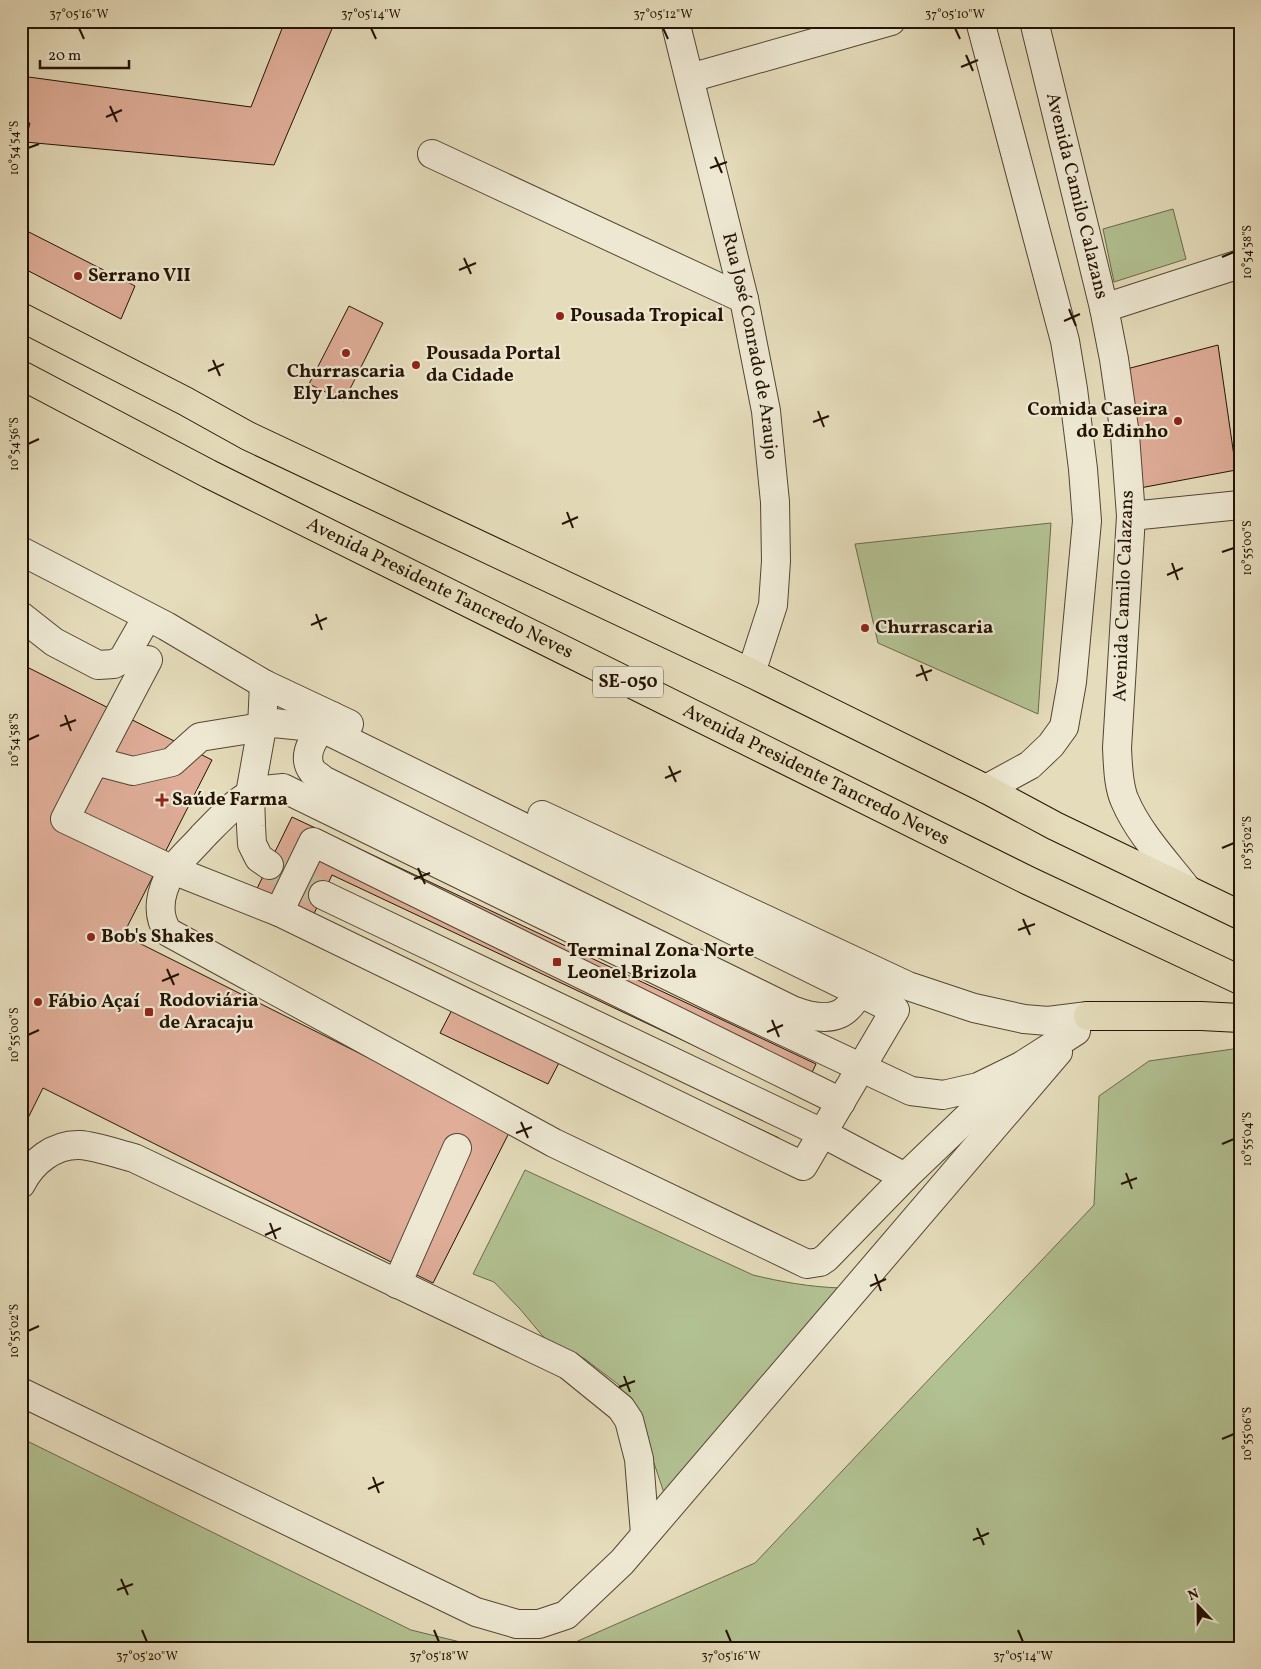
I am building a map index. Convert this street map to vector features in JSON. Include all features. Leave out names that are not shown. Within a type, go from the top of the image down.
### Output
[{"type":"main road","points":[[21,317],[256,439],[751,673],[986,788],[1055,826],[1240,915]]},
{"type":"main road","name":"Avenida Presidente Tancredo Neves","points":[[21,375],[209,474],[994,863],[1240,980]]},
{"type":"main road","points":[[1082,1024],[1202,1016],[1240,1018]]},
{"type":"street","name":"Rua José Conrado de Araujo","points":[[675,21],[744,300],[766,411],[775,502],[776,561],[773,605],[751,673]]},
{"type":"street","points":[[690,78],[891,21]]},
{"type":"street","points":[[980,21],[1065,341],[1076,407],[1087,521],[1072,682],[1064,726],[1051,745],[1030,765],[986,788]]},
{"type":"street","name":"Avenida Camilo Calazans","points":[[1034,21],[1104,308],[1114,359],[1125,435],[1131,516],[1117,748],[1120,780],[1124,800],[1138,825],[1187,889]]},
{"type":"street","points":[[432,154],[744,300]]},
{"type":"street","points":[[1104,308],[1240,264]]},
{"type":"street","points":[[1131,516],[1240,506]]},
{"type":"street","points":[[21,551],[166,626],[327,722],[862,980],[895,1010],[803,1166],[279,912],[173,870],[65,819],[148,660]]},
{"type":"street","points":[[21,616],[54,642],[98,665],[114,664],[123,660],[147,617]]},
{"type":"street","points":[[264,684],[262,727],[250,794],[252,844],[259,858],[269,865]]},
{"type":"street","points":[[95,761],[133,771],[172,762],[200,737],[274,724],[327,722]]},
{"type":"street","points":[[327,722],[310,746],[309,764],[314,772],[334,786],[792,1010],[810,1017],[828,1018],[840,1014],[848,1008],[862,980]]},
{"type":"street","points":[[1021,1066],[905,1177],[826,1258],[820,1262],[807,1264],[554,1143],[168,932],[161,919],[160,906],[173,870],[220,819],[250,794],[283,788],[728,1006],[911,1091],[943,1095],[978,1087],[1021,1066],[1082,1024]]},
{"type":"street","points":[[279,912],[313,842],[841,1102]]},
{"type":"street","points":[[323,895],[822,1133],[905,1177]]},
{"type":"street","points":[[862,980],[908,986],[974,1008],[1024,1019],[1082,1024]]},
{"type":"street","points":[[21,1392],[476,1612],[517,1624],[539,1624],[566,1615],[622,1562],[1082,1024]]},
{"type":"street","points":[[21,1184],[34,1164],[51,1152],[67,1146],[80,1145],[134,1158],[568,1365],[621,1408],[629,1420],[639,1459],[644,1534]]},
{"type":"street","points":[[397,1284],[457,1148]]},
{"type":"green space","points":[[1173,209],[1186,259],[1114,282],[1103,229]]},
{"type":"green space","points":[[1051,523],[1038,714],[878,643],[855,544]]},
{"type":"green space","points":[[1240,1048],[1240,1648],[562,1648],[755,1563],[1094,1205],[1099,1096],[1149,1061]]},
{"type":"green space","points":[[525,1170],[753,1275],[796,1284],[841,1288],[664,1493],[641,1424],[619,1385],[585,1359],[546,1340],[494,1282],[473,1274]]},
{"type":"green space","points":[[21,1438],[411,1630],[485,1648],[21,1648]]},
{"type":"building","points":[[285,21],[324,21],[334,24],[274,165],[25,142],[30,123],[21,122],[21,76],[251,107]]},
{"type":"building","name":"Serrano VII","points":[[21,228],[135,286],[121,319],[21,267]]},
{"type":"building","name":"Churrascaria Ely Lanches","points":[[349,306],[383,323],[344,401],[309,384]]},
{"type":"building","name":"Comida Caseira do Edinho","points":[[1218,345],[1236,470],[1140,488],[1119,371]]},
{"type":"building","name":"Rodoviária de Aracaju","points":[[21,664],[212,760],[123,935],[511,1129],[433,1283],[43,1088],[21,1132]]},
{"type":"building","name":"Terminal Zona Norte Leonel Brizola","points":[[292,817],[816,1064],[801,1096],[332,875],[312,918],[779,1138],[770,1157],[561,1059],[548,1084],[440,1033],[454,1006],[247,909]]},
{"type":"tunnel","points":[[269,865],[294,881],[323,895]]},
{"type":"place","name":"Serrano VII","points":[[78,276]]},
{"type":"place","name":"Pousada Tropical","points":[[560,316]]},
{"type":"place","name":"Churrascaria Ely Lanches","points":[[346,353]]},
{"type":"place","name":"Pousada Portal da Cidade","points":[[416,365]]},
{"type":"place","name":"Comida Caseira do Edinho","points":[[1178,421]]},
{"type":"place","name":"Churrascaria","points":[[865,628]]},
{"type":"place","name":"Saúde Farma","points":[[162,800]]},
{"type":"place","name":"Bob's Shakes","points":[[91,937]]},
{"type":"place","name":"Terminal Zona Norte Leonel Brizola","points":[[557,962]]},
{"type":"place","name":"Fábio Açaí","points":[[38,1002]]},
{"type":"place","name":"Rodoviária de Aracaju","points":[[149,1012]]}]
